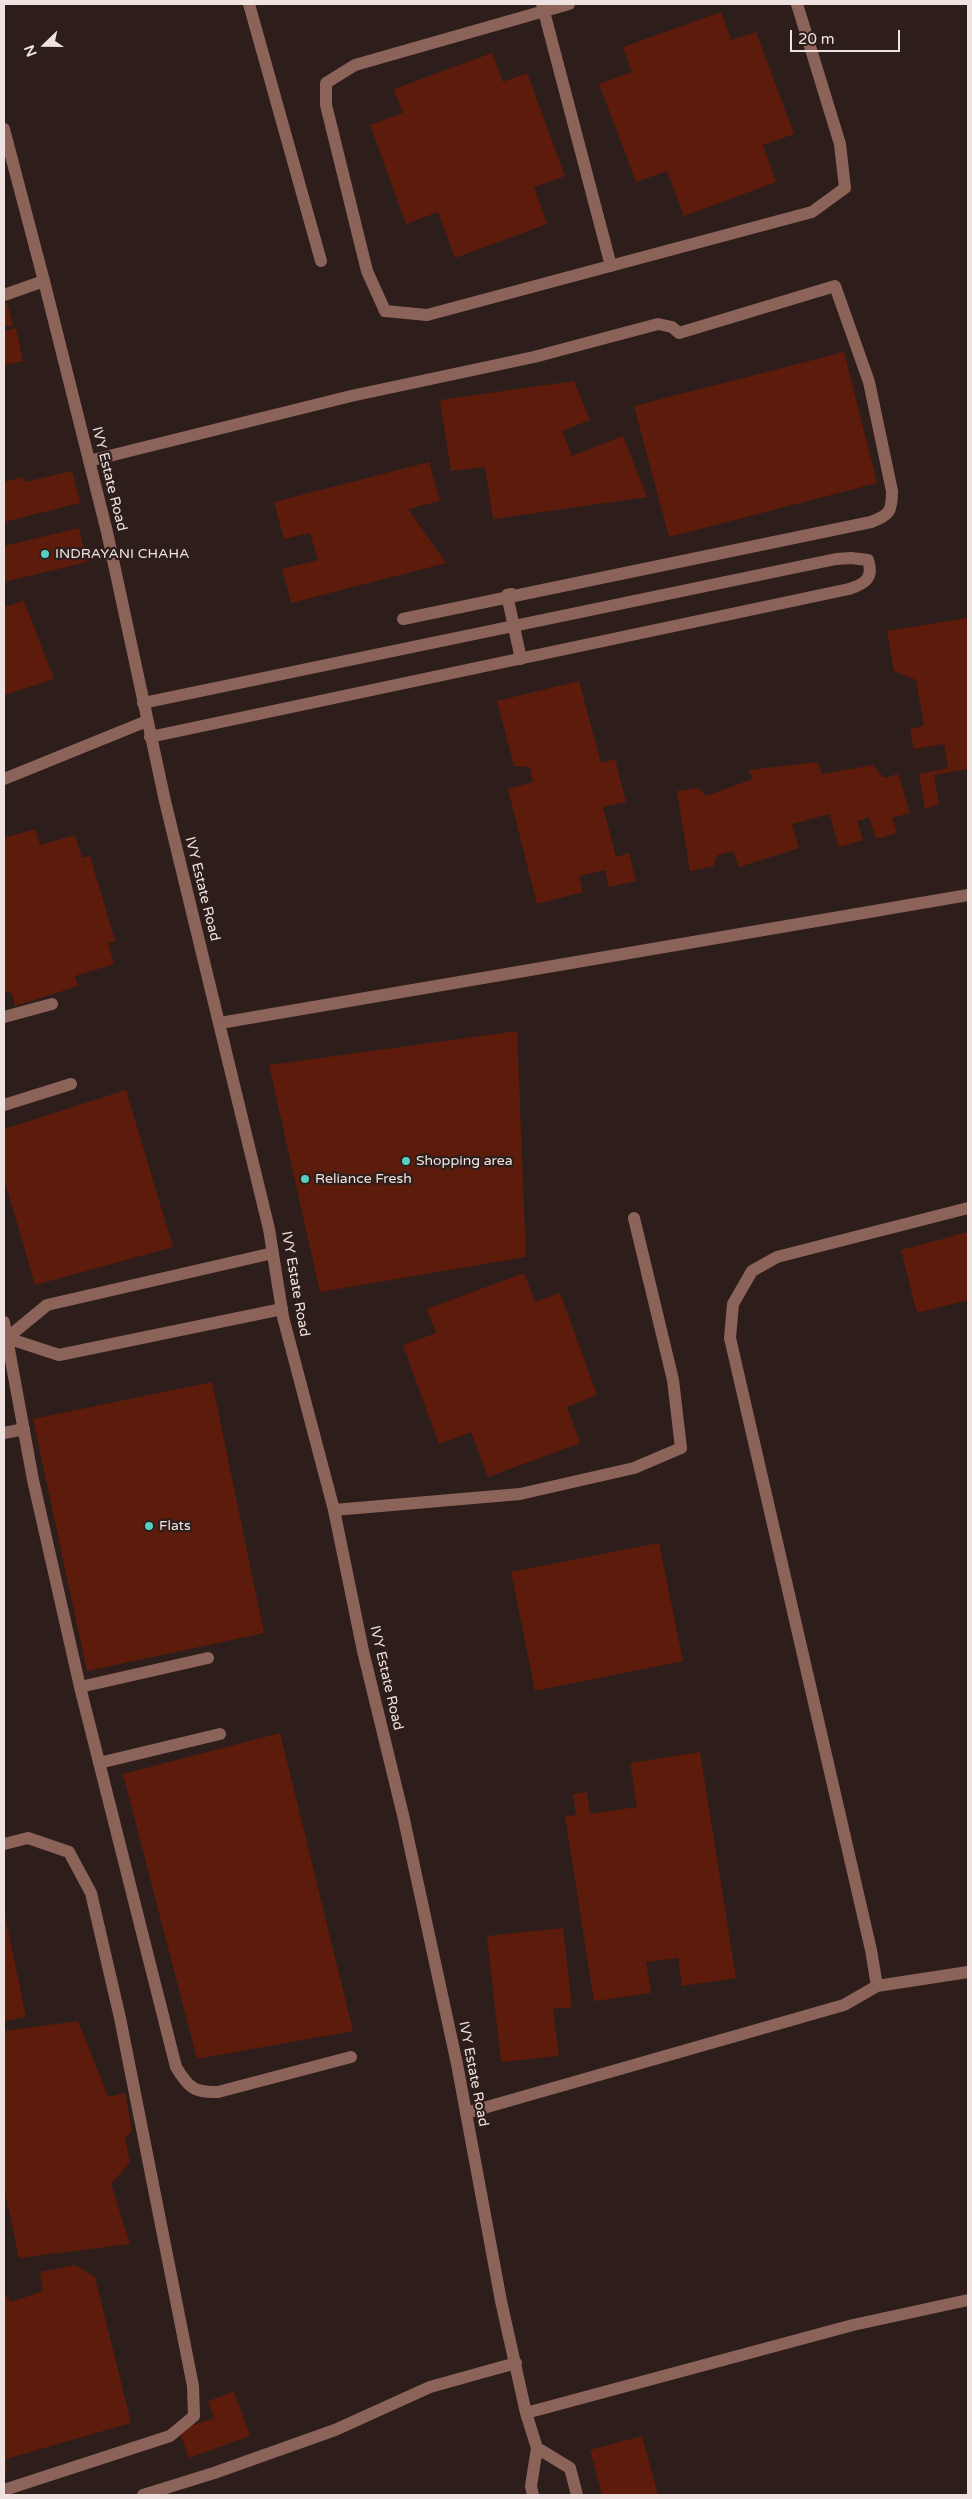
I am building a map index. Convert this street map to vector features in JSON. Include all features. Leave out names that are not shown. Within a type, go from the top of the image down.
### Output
[{"type":"street","points":[[249,4],[321,261]]},
{"type":"street","points":[[569,4],[543,8],[355,65],[326,83],[326,105],[367,271],[385,311],[427,315],[612,266],[812,212],[845,188],[840,144],[797,4]]},
{"type":"street","points":[[543,8],[612,266]]},
{"type":"street","name":"IVY Estate Road","points":[[5,137],[44,280],[107,532],[150,737],[220,1023],[273,1253],[282,1309],[334,1510],[363,1651],[403,1815],[466,2113],[501,2301],[526,2413],[537,2448],[531,2486],[534,2495]]},
{"type":"street","points":[[4,295],[44,280]]},
{"type":"street","points":[[89,461],[351,396],[534,357],[658,324],[672,327],[679,333],[834,286],[869,382],[892,490],[892,508],[884,517],[871,522],[403,619]]},
{"type":"street","points":[[143,703],[836,560],[861,558],[868,560],[871,571],[869,579],[862,585],[849,589],[150,737]]},
{"type":"street","points":[[508,597],[521,659]]},
{"type":"street","points":[[4,779],[147,721]]},
{"type":"street","points":[[220,1023],[968,894]]},
{"type":"street","points":[[4,1017],[52,1004]]},
{"type":"street","points":[[4,1105],[71,1084]]},
{"type":"street","points":[[877,1986],[871,1950],[730,1338],[733,1304],[752,1271],[777,1257],[968,1208]]},
{"type":"street","points":[[334,1510],[520,1494],[634,1468],[681,1448],[673,1380],[634,1218]]},
{"type":"street","points":[[7,1338],[47,1305],[273,1253]]},
{"type":"street","points":[[7,1338],[59,1355],[282,1309]]},
{"type":"street","points":[[4,1322],[33,1480],[80,1687],[176,2067],[185,2082],[200,2093],[218,2092],[351,2057]]},
{"type":"street","points":[[4,1433],[24,1429]]},
{"type":"street","points":[[80,1687],[208,1658]]},
{"type":"street","points":[[99,1763],[220,1734]]},
{"type":"street","points":[[4,1844],[28,1838],[69,1852],[91,1893],[120,2018],[194,2386],[194,2416],[170,2436],[4,2490]]},
{"type":"street","points":[[466,2113],[844,2005],[877,1986],[968,1972]]},
{"type":"street","points":[[526,2413],[853,2325],[968,2300]]},
{"type":"street","points":[[142,2495],[214,2474],[335,2430],[430,2387],[516,2363]]},
{"type":"street","points":[[537,2448],[570,2468],[577,2495]]},
{"type":"building","points":[[721,12],[731,40],[756,32],[794,134],[763,145],[776,182],[684,216],[667,171],[636,182],[599,84],[632,72],[623,47]]},
{"type":"building","points":[[492,53],[503,82],[527,73],[565,176],[534,187],[547,224],[455,258],[438,212],[406,224],[370,125],[403,113],[394,89]]},
{"type":"building","points":[[7,303],[13,325],[4,327],[4,304]]},
{"type":"building","points":[[16,328],[23,361],[4,365],[4,331]]},
{"type":"building","points":[[844,352],[877,483],[669,537],[634,406]]},
{"type":"building","points":[[574,381],[590,420],[562,431],[572,456],[623,436],[647,497],[493,519],[485,467],[451,471],[440,400]]},
{"type":"building","points":[[429,462],[440,501],[408,509],[446,563],[291,603],[282,569],[318,560],[310,533],[284,539],[274,502]]},
{"type":"building","points":[[72,471],[80,503],[4,522],[4,482],[23,477],[25,482]]},
{"type":"building","name":"INDRAYANI CHAHA","points":[[79,528],[87,562],[4,582],[4,546]]},
{"type":"building","points":[[24,601],[54,679],[4,695],[4,607]]},
{"type":"building","points":[[968,618],[968,769],[934,775],[939,804],[925,809],[919,774],[948,768],[944,744],[914,749],[910,729],[924,726],[916,680],[894,671],[887,631]]},
{"type":"building","points":[[579,681],[601,763],[615,759],[626,802],[603,807],[616,857],[629,853],[636,881],[609,887],[605,870],[579,876],[583,892],[537,904],[508,789],[533,782],[530,767],[514,766],[497,701]]},
{"type":"building","points":[[817,762],[822,774],[873,765],[884,778],[898,774],[910,813],[892,818],[897,833],[876,839],[869,817],[857,821],[863,840],[839,847],[829,814],[792,824],[799,848],[739,867],[733,851],[717,855],[714,866],[690,871],[677,791],[699,788],[706,796],[753,779],[749,770]]},
{"type":"building","points":[[35,829],[40,845],[75,835],[82,858],[90,856],[115,941],[108,943],[114,964],[75,976],[78,986],[15,1006],[11,991],[4,993],[4,838]]},
{"type":"building","name":"Shopping area","points":[[517,1031],[526,1257],[320,1292],[269,1065]]},
{"type":"building","points":[[126,1090],[173,1247],[35,1285],[4,1178],[4,1129]]},
{"type":"building","points":[[968,1232],[968,1300],[917,1313],[901,1250]]},
{"type":"building","points":[[524,1273],[535,1302],[560,1293],[597,1395],[567,1407],[580,1443],[488,1477],[471,1432],[439,1444],[403,1345],[436,1333],[427,1309]]},
{"type":"building","name":"Flats","points":[[212,1382],[264,1633],[87,1671],[33,1419]]},
{"type":"building","points":[[659,1543],[683,1661],[535,1691],[511,1572]]},
{"type":"building","points":[[280,1733],[353,2031],[197,2059],[123,1774]]},
{"type":"building","points":[[700,1752],[736,1978],[682,1986],[678,1958],[646,1962],[651,1993],[594,2001],[565,1816],[576,1815],[573,1794],[587,1792],[590,1814],[637,1807],[630,1763]]},
{"type":"building","points":[[4,1911],[26,2017],[4,2021]]},
{"type":"building","points":[[563,1928],[572,2007],[553,2009],[559,2056],[501,2062],[487,1936]]},
{"type":"building","points":[[78,2021],[108,2097],[125,2093],[132,2131],[125,2138],[130,2162],[111,2184],[130,2244],[19,2258],[4,2187],[4,2031]]},
{"type":"building","points":[[75,2265],[95,2277],[131,2423],[6,2459],[7,2473],[4,2475],[4,2294],[11,2302],[43,2291],[40,2272]]},
{"type":"building","points":[[234,2392],[250,2436],[189,2458],[179,2430],[214,2418],[208,2401]]},
{"type":"building","points":[[642,2436],[658,2495],[602,2495],[590,2450]]},
{"type":"place","name":"INDRAYANI CHAHA","points":[[45,554]]},
{"type":"place","name":"Shopping area","points":[[406,1161]]},
{"type":"place","name":"Reliance Fresh","points":[[305,1179]]},
{"type":"place","name":"Flats","points":[[149,1526]]}]
